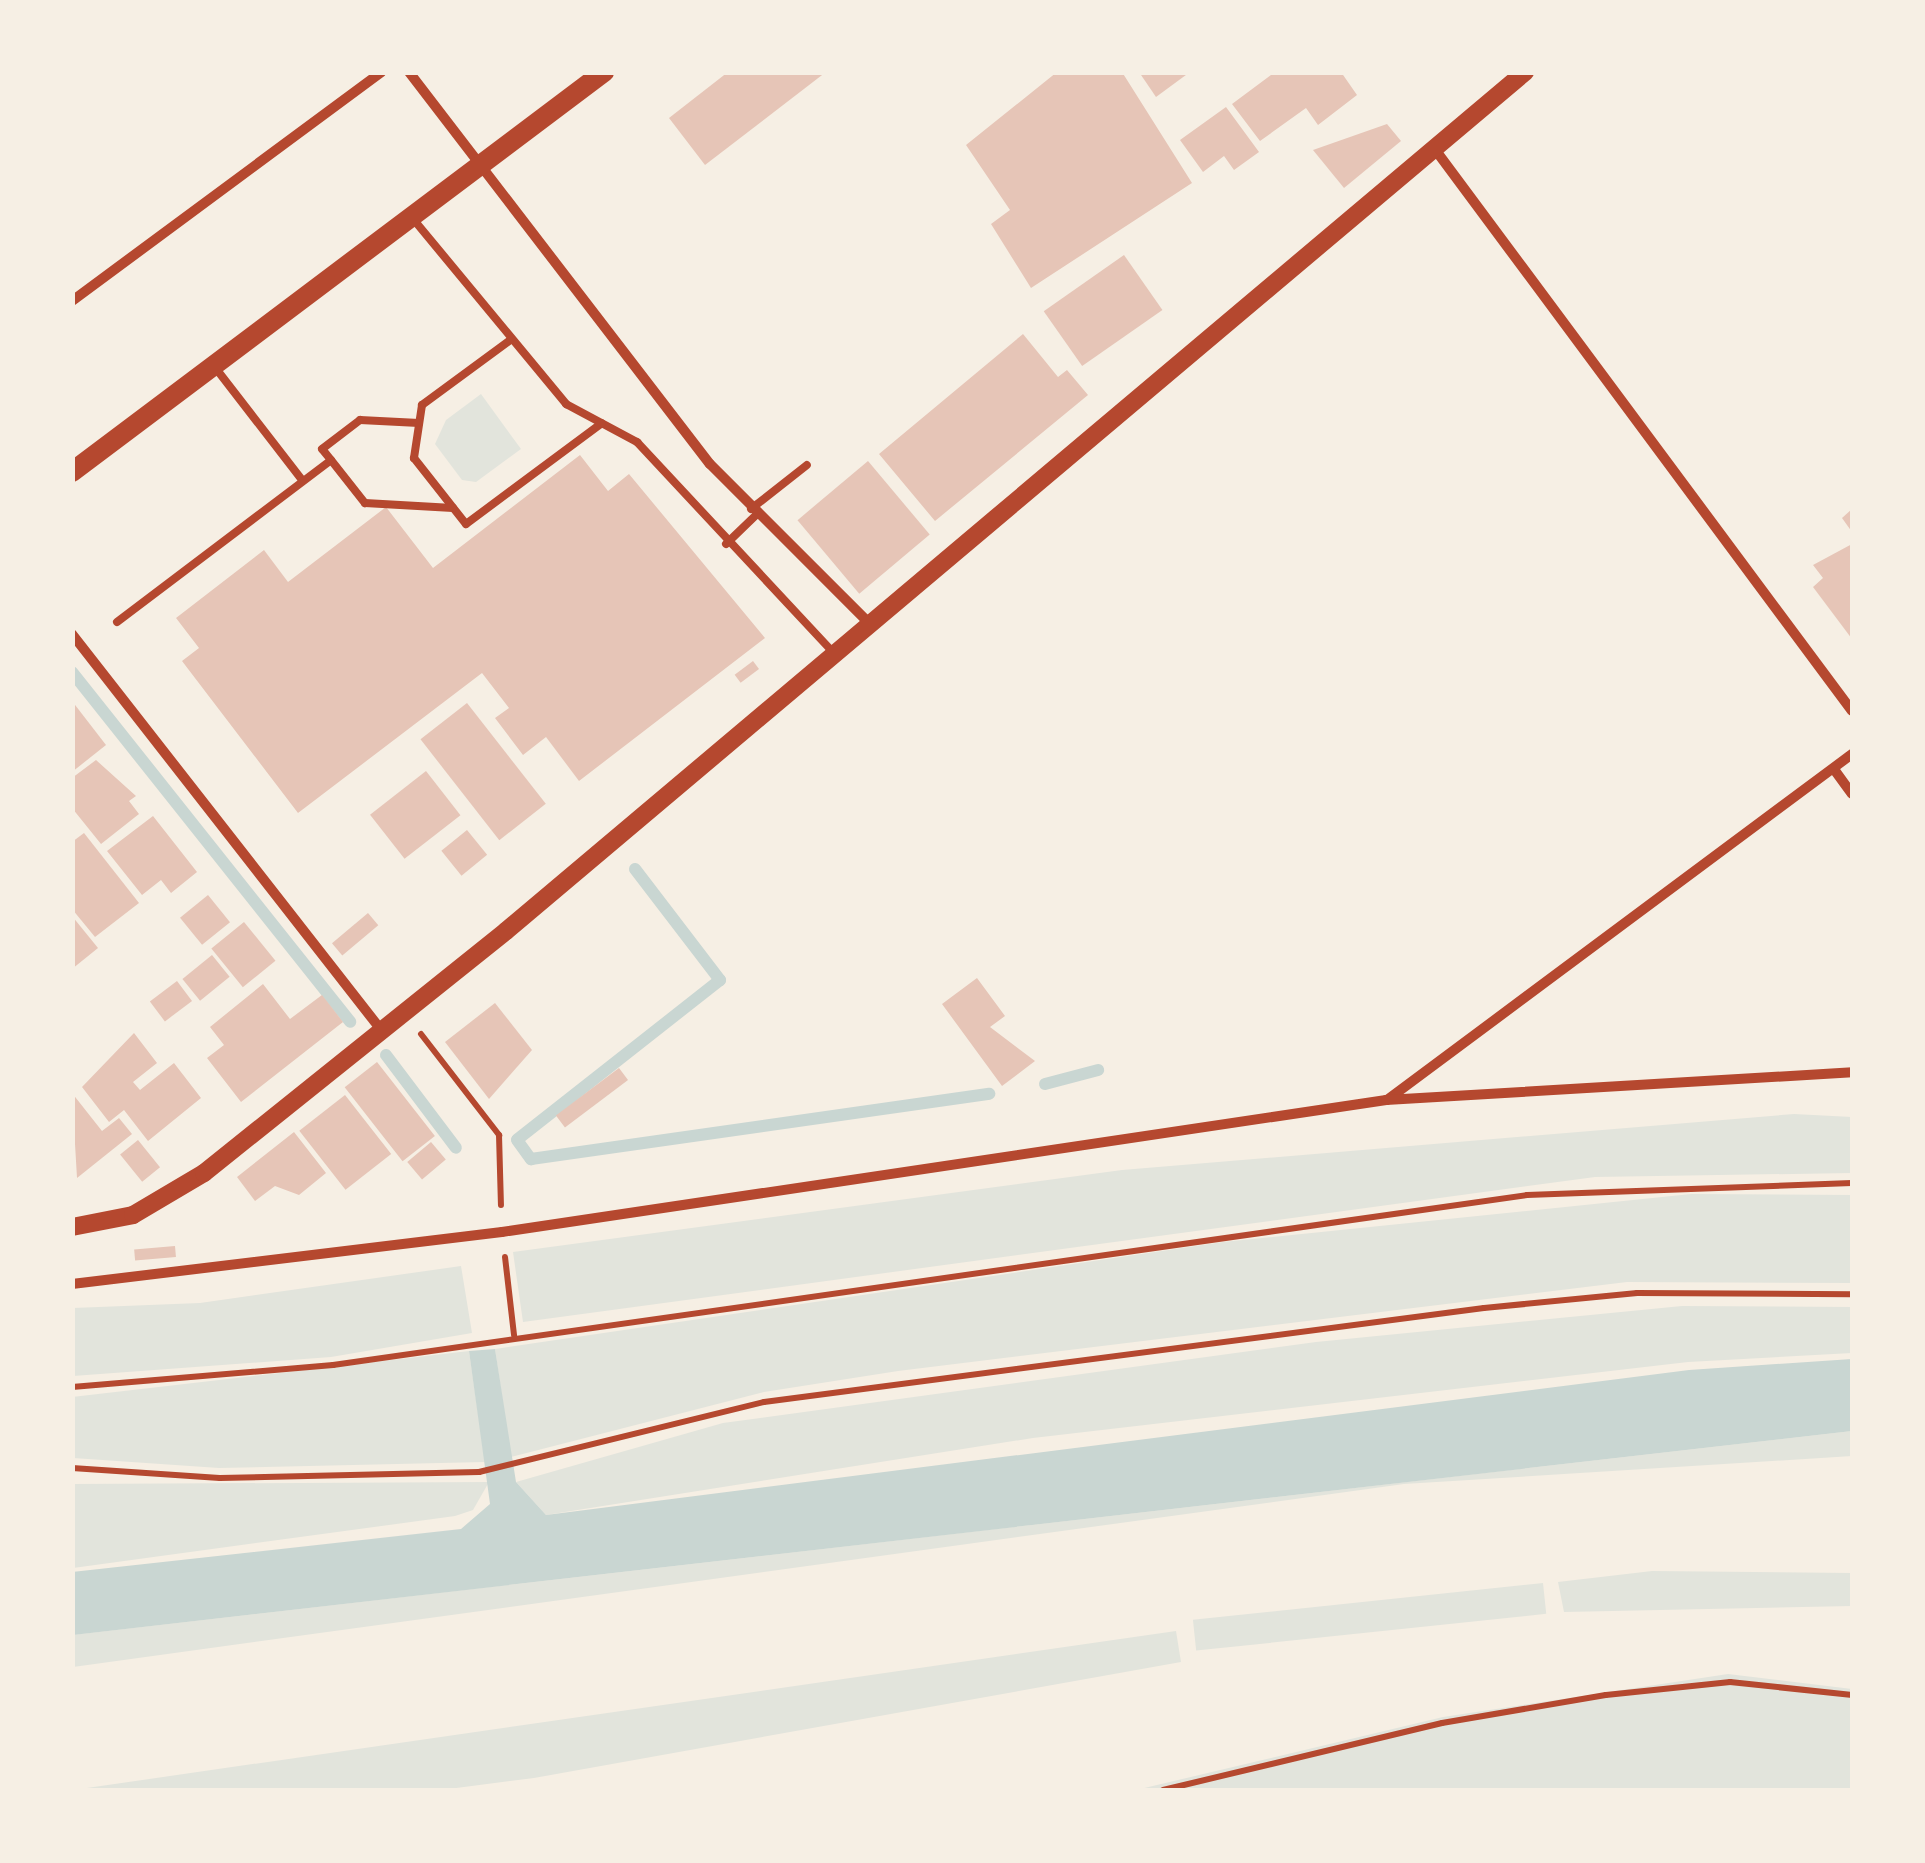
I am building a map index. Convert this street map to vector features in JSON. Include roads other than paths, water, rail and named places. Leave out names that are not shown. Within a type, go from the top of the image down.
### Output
[{"type":"main road","points":[[72,472],[604,72]]},
{"type":"street","points":[[72,302],[381,72]]},
{"type":"street","points":[[409,72],[753,512],[869,623]]},
{"type":"street","points":[[72,1228],[133,1215],[204,1173],[382,1031],[1525,72]]},
{"type":"street","points":[[1434,147],[1852,711]]},
{"type":"street","points":[[72,634],[382,1031]]},
{"type":"street","points":[[1386,1100],[1836,772],[1852,754]]},
{"type":"street","points":[[1836,772],[1852,794]]},
{"type":"street","points":[[72,1284],[502,1232],[1386,1100],[1852,1072]]},
{"type":"lane","points":[[412,216],[510,341],[566,404],[636,442],[726,544],[834,653]]},
{"type":"lane","points":[[510,341],[422,405],[414,458],[466,524],[602,423]]},
{"type":"lane","points":[[214,366],[303,481]]},
{"type":"lane","points":[[419,423],[360,420],[322,449],[365,504],[453,508]]},
{"type":"lane","points":[[117,622],[330,460]]},
{"type":"lane","points":[[726,544],[753,512],[806,465]]},
{"type":"waterway","points":[[72,672],[350,1022]]},
{"type":"waterway","points":[[635,869],[720,980],[517,1140],[531,1159],[989,1094]]},
{"type":"waterway","points":[[386,1055],[456,1148]]},
{"type":"waterway","points":[[1045,1084],[1098,1070]]}]
